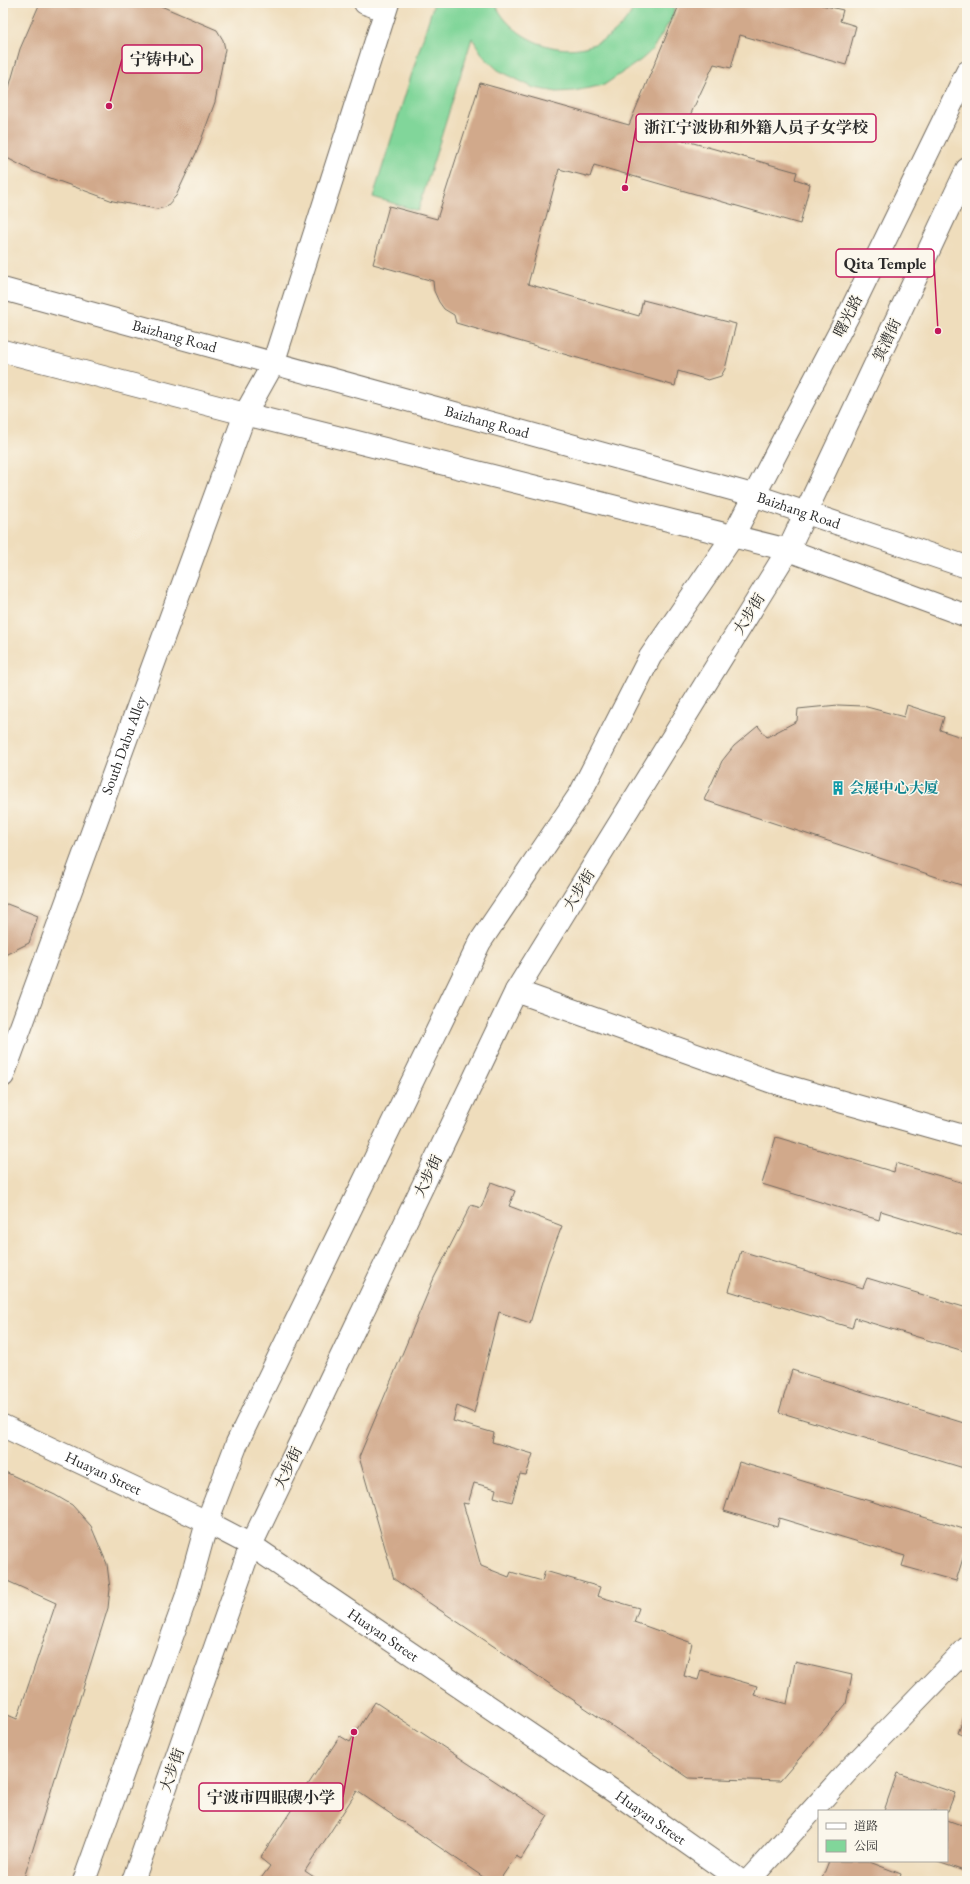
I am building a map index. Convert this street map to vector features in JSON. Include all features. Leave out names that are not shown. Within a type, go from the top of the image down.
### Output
[{"type":"main road","name":"South Dabu Alley","points":[[3,1076],[245,414],[273,364],[380,5]]},
{"type":"main road","name":"曙光路","points":[[733,536],[753,495],[851,310],[967,72]]},
{"type":"main road","name":"箕漕街","points":[[807,512],[967,168]]},
{"type":"main road","name":"Baizhang Road","points":[[3,289],[753,495],[967,567]]},
{"type":"main road","points":[[3,351],[245,414],[788,550],[967,616]]},
{"type":"main road","name":"大步街","points":[[133,1881],[250,1545],[516,991],[788,550],[807,512]]},
{"type":"main road","points":[[84,1881],[187,1595],[208,1522],[237,1443],[480,942],[580,794],[650,657],[733,536]]},
{"type":"main road","points":[[516,991],[772,1082],[967,1137]]},
{"type":"main road","name":"Huayan Street","points":[[3,1426],[208,1522],[250,1545],[603,1784],[741,1881]]},
{"type":"main road","points":[[748,1881],[846,1773],[967,1648]]},
{"type":"green space","points":[[434,3],[495,3],[500,13],[514,29],[523,35],[539,43],[555,48],[571,49],[602,41],[627,19],[636,3],[676,3],[672,18],[652,50],[641,60],[604,85],[574,91],[557,92],[534,88],[498,70],[484,57],[472,38],[418,211],[373,197]]},
{"type":"building","points":[[40,3],[154,3],[217,30],[223,40],[225,49],[215,102],[197,151],[176,196],[166,207],[157,209],[113,201],[34,172],[7,158],[3,153],[3,109],[20,49]]},
{"type":"building","points":[[680,3],[813,3],[843,10],[840,21],[856,26],[846,65],[740,35],[731,68],[714,64],[679,139],[797,172],[795,179],[810,184],[800,224],[594,165],[590,177],[559,169],[528,284],[639,316],[643,300],[736,324],[725,369],[721,376],[708,380],[678,371],[675,386],[456,323],[454,315],[444,309],[439,302],[434,291],[433,281],[373,264],[389,206],[437,219],[480,83],[629,125]]},
{"type":"building","name":"会展中心大厦","points":[[838,705],[863,706],[904,717],[907,705],[944,717],[940,730],[967,739],[967,887],[704,800],[722,761],[734,746],[758,726],[767,737],[797,721],[798,709]]},
{"type":"building","points":[[7,904],[38,916],[29,943],[3,956],[3,905]]},
{"type":"building","points":[[776,1137],[894,1172],[896,1163],[967,1184],[967,1237],[881,1211],[879,1220],[762,1184]]},
{"type":"building","points":[[491,1182],[515,1191],[509,1206],[562,1226],[548,1262],[530,1323],[499,1312],[474,1413],[457,1406],[453,1421],[494,1433],[492,1442],[533,1454],[526,1475],[520,1474],[512,1502],[494,1497],[496,1489],[474,1483],[468,1504],[463,1503],[481,1566],[509,1577],[511,1572],[542,1581],[545,1571],[600,1587],[597,1596],[639,1608],[634,1622],[692,1643],[684,1676],[698,1680],[701,1670],[757,1686],[754,1695],[787,1704],[795,1662],[852,1675],[846,1704],[780,1781],[689,1778],[394,1579],[359,1457],[434,1278],[471,1205],[481,1208]]},
{"type":"building","points":[[741,1251],[863,1288],[867,1278],[967,1308],[967,1352],[855,1318],[852,1328],[729,1291]]},
{"type":"building","points":[[792,1370],[967,1424],[967,1469],[779,1412]]},
{"type":"building","points":[[739,1462],[967,1530],[967,1545],[956,1581],[902,1566],[905,1556],[779,1518],[777,1527],[724,1511]]},
{"type":"building","points":[[3,1471],[55,1495],[72,1505],[91,1526],[107,1564],[110,1589],[108,1608],[23,1881],[3,1881],[3,1713],[17,1719],[56,1603],[3,1579]]},
{"type":"building","points":[[375,1702],[548,1816],[521,1859],[516,1856],[499,1881],[489,1881],[357,1791],[305,1871],[314,1877],[312,1881],[259,1881],[270,1866],[260,1858],[340,1736],[350,1742]]},
{"type":"building","points":[[967,1709],[967,1737],[958,1733]]},
{"type":"building","points":[[897,1773],[955,1793],[948,1811],[884,1810]]},
{"type":"building","points":[[948,1820],[967,1827],[967,1872],[938,1862],[948,1862]]},
{"type":"building","points":[[829,1862],[870,1862],[901,1874],[899,1881],[821,1881]]},
{"type":"place","name":"宁铸中心","points":[[109,106]]},
{"type":"place","name":"浙江宁波协和外籍人员子女学校","points":[[625,188]]},
{"type":"place","name":"Qita Temple","points":[[938,331]]},
{"type":"place","name":"会展中心大厦","points":[[838,788]]},
{"type":"place","name":"宁波市四眼碶小学","points":[[354,1732]]}]
